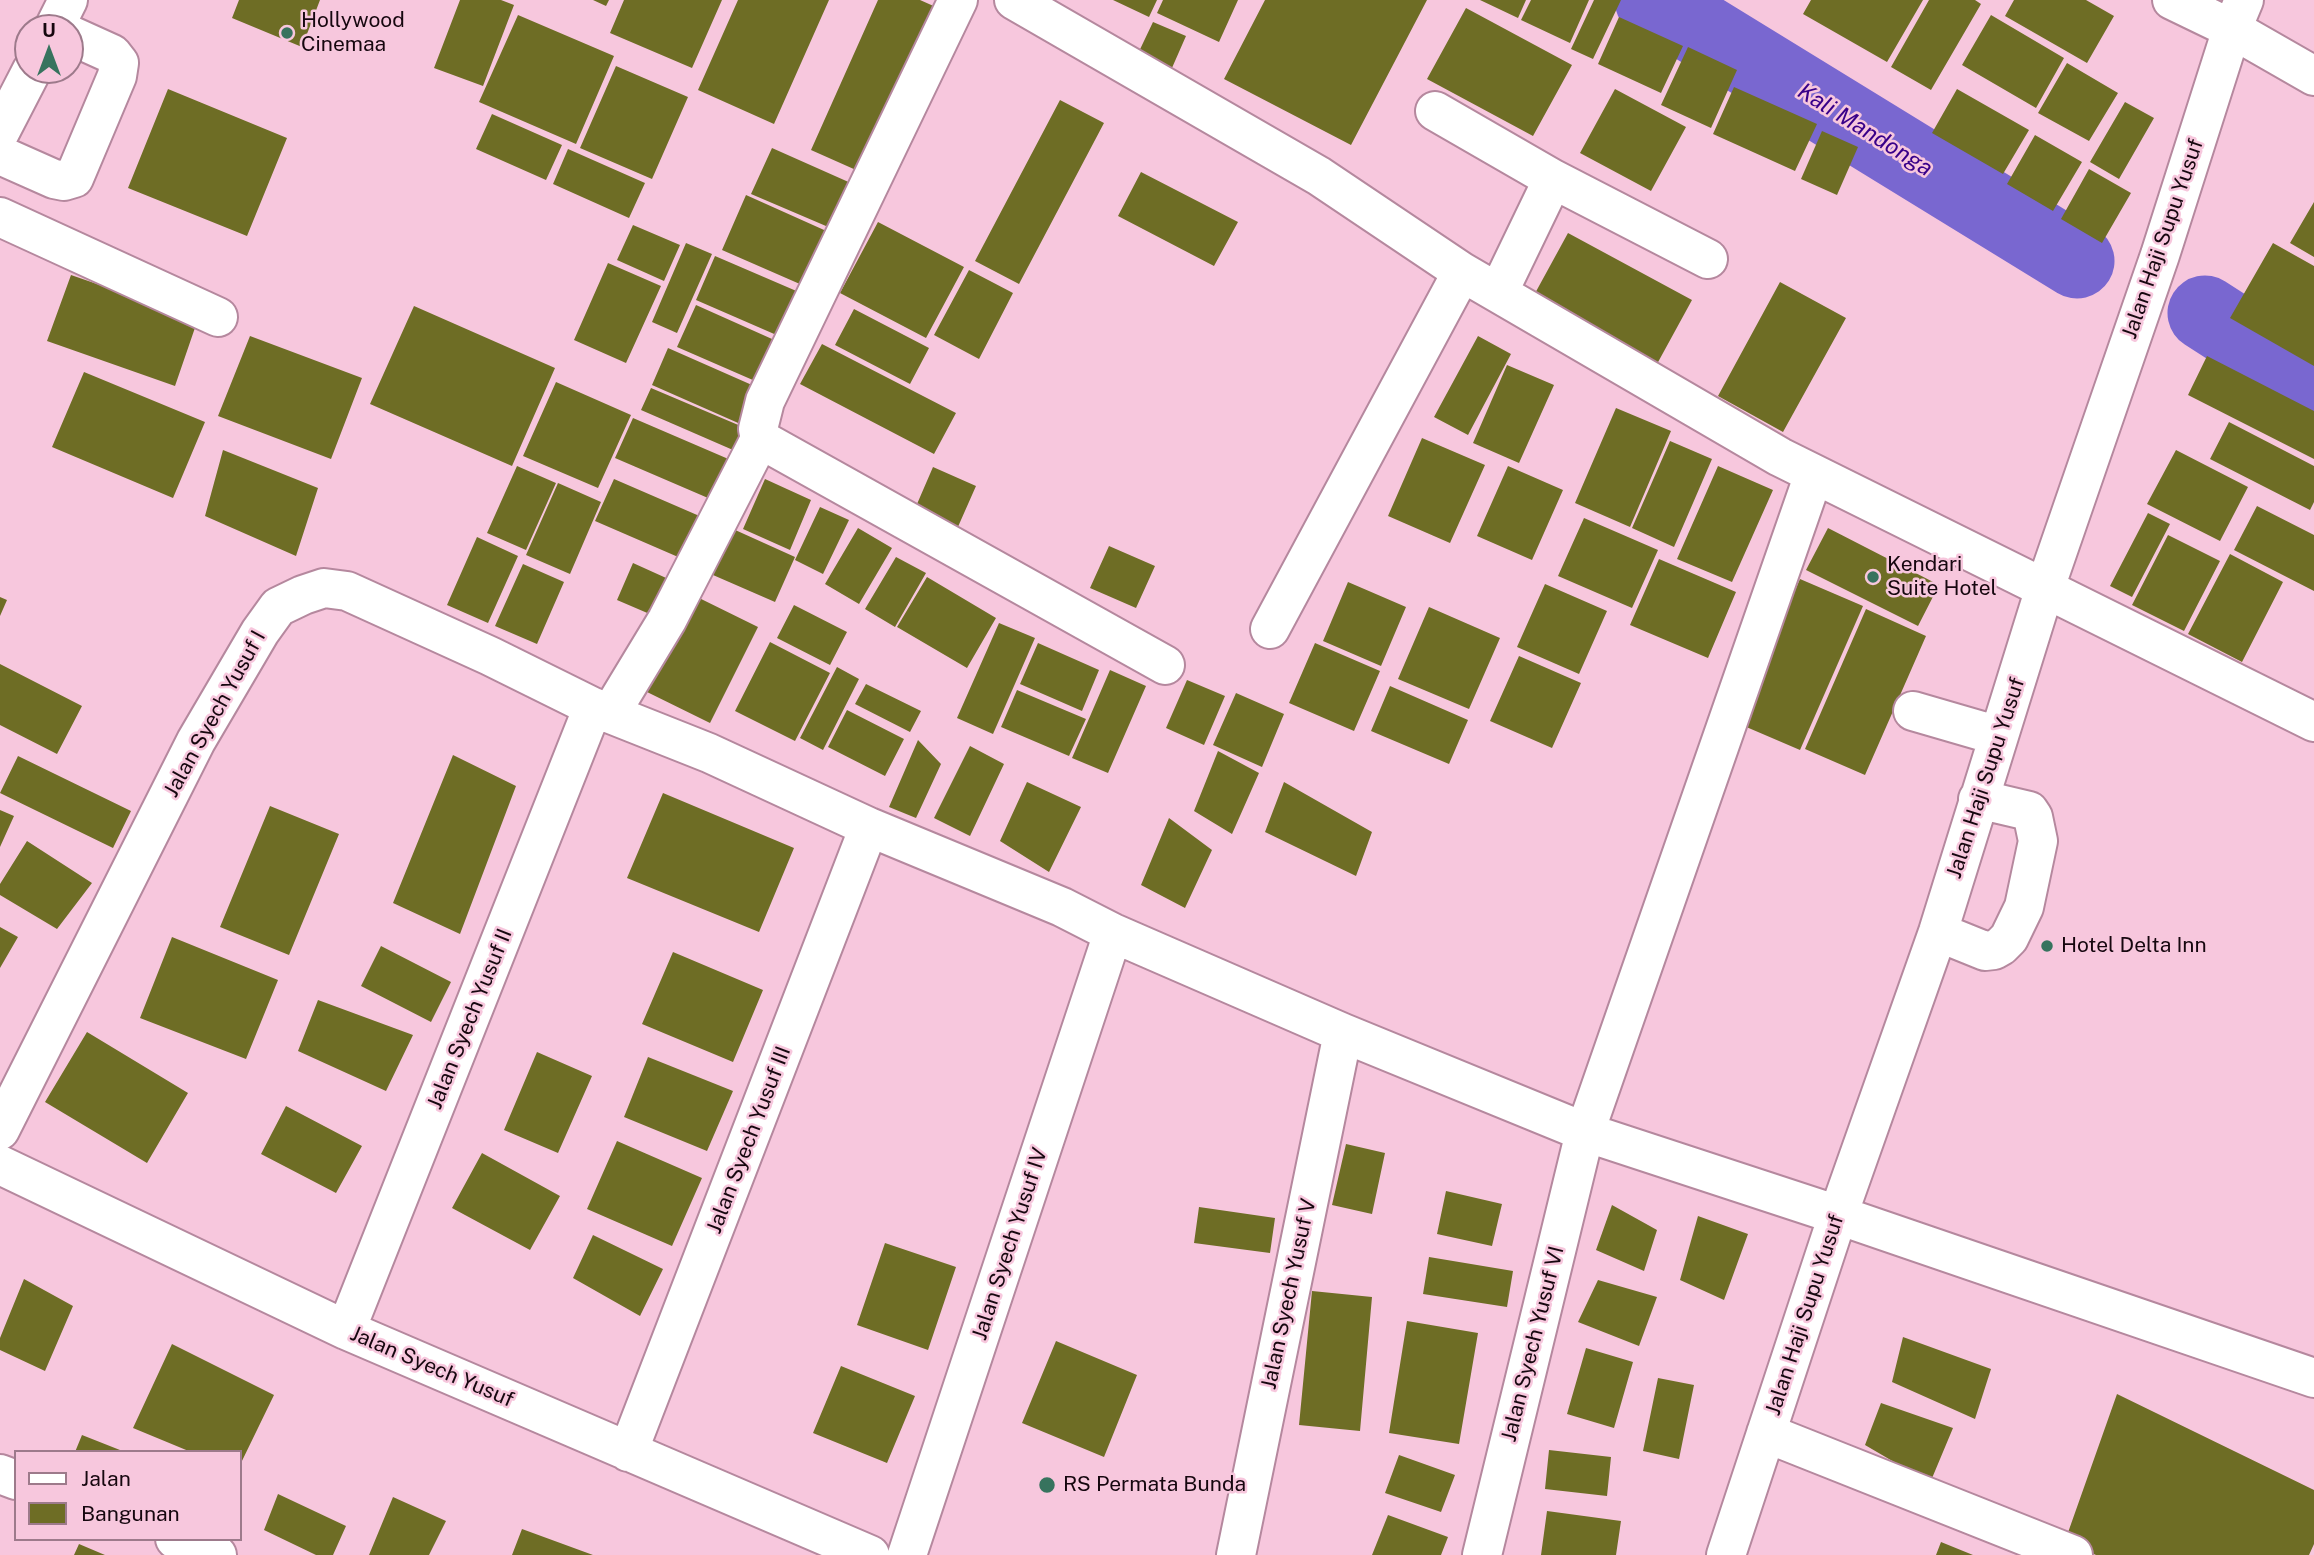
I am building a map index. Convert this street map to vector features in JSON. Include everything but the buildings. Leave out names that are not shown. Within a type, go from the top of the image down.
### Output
[{"type":"street","points":[[958,0],[765,401],[758,429],[760,439],[1165,665]]},
{"type":"street","points":[[1014,0],[1318,176],[1462,272],[1780,457],[2314,722]]},
{"type":"street","points":[[2172,0],[2238,14],[2314,76]]},
{"type":"street","name":"Jalan Haji Supu Yusuf","points":[[1726,1555],[1838,1215],[1938,932],[2045,589],[2161,255],[2238,14]]},
{"type":"street","points":[[0,155],[54,179],[64,181],[74,178],[117,76],[119,63],[112,54],[84,41]]},
{"type":"street","points":[[0,132],[25,84]]},
{"type":"street","points":[[1435,111],[1553,179],[1709,258]]},
{"type":"street","points":[[1499,293],[1553,179]]},
{"type":"street","points":[[0,217],[218,317]]},
{"type":"street","points":[[1270,629],[1462,272]]},
{"type":"street","name":"Jalan Syech Yusuf II","points":[[346,1330],[601,711],[667,620],[760,439]]},
{"type":"street","name":"Jalan Syech Yusuf VI","points":[[1482,1555],[1585,1132],[1814,474]]},
{"type":"street","name":"Jalan Syech Yusuf I","points":[[0,1130],[196,741],[260,632],[278,607],[303,595],[324,589],[347,591],[490,656],[601,711],[709,753],[869,827],[1062,907],[1113,933],[1343,1033],[1585,1132],[1838,1215],[2314,1378]]},
{"type":"street","points":[[1913,711],[1999,736]]},
{"type":"street","points":[[1938,932],[1985,951],[1994,950],[2009,938],[2024,907],[2038,841],[2033,817],[2029,811],[1978,799]]},
{"type":"street","name":"Jalan Syech Yusuf III","points":[[628,1452],[869,827]]},
{"type":"street","name":"Jalan Syech Yusuf IV","points":[[906,1555],[1113,933]]},
{"type":"street","name":"Jalan Syech Yusuf V","points":[[1236,1555],[1343,1033]]},
{"type":"street","name":"Jalan Syech Yusuf","points":[[0,1165],[346,1330],[870,1555]]},
{"type":"street","points":[[1766,1433],[2073,1555]]},
{"type":"street","points":[[180,1541],[217,1555]]},
{"type":"waterway","name":"Kali Mandonga","points":[[1652,0],[2077,261]]},
{"type":"waterway","name":"Kali Mandonga","points":[[2205,313],[2314,383]]},
{"type":"place","name":"Hollywood Cinemaa","points":[[287,33]]},
{"type":"place","name":"Kendari Suite Hotel","points":[[1873,577]]},
{"type":"place","name":"Hotel Delta Inn","points":[[2047,946]]},
{"type":"place","name":"RS Permata Bunda","points":[[1047,1485]]}]
